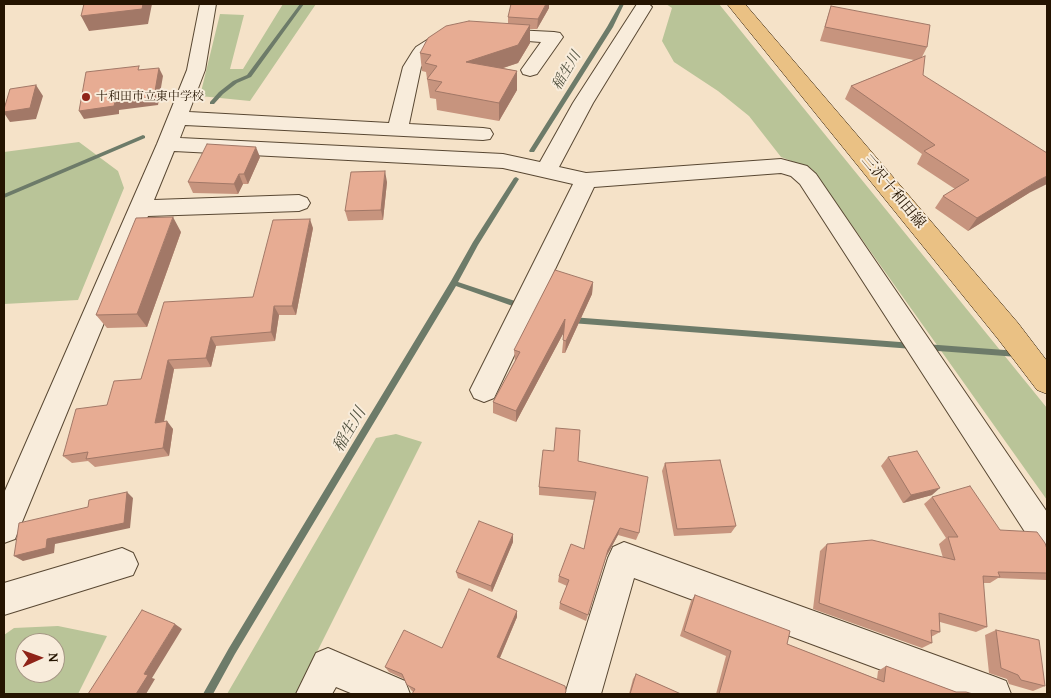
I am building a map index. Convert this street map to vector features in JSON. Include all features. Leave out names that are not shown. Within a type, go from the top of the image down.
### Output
[{"type":"main road","name":"三沢十和田線","points":[[736,4],[1008,331],[1047,382]]},
{"type":"street","points":[[4,528],[167,144],[196,70],[208,4]]},
{"type":"street","points":[[545,172],[584,103],[643,7]]},
{"type":"street","points":[[398,129],[412,67],[422,50],[441,39],[462,32],[554,37],[530,70]]},
{"type":"street","points":[[177,118],[483,134]]},
{"type":"street","points":[[167,144],[503,161],[586,180],[781,166],[799,172],[814,188],[1047,538]]},
{"type":"street","points":[[484,390],[586,180]]},
{"type":"street","points":[[140,208],[299,203]]},
{"type":"street","points":[[583,694],[624,558],[993,694]]},
{"type":"street","points":[[4,599],[122,564]]},
{"type":"street","points":[[314,694],[328,665],[392,694]]},
{"type":"green space","points":[[283,4],[316,4],[250,101],[200,96],[220,14],[244,15],[230,69],[243,69]]},
{"type":"green space","points":[[666,4],[719,4],[1047,408],[1047,500],[812,169],[781,157],[749,116],[718,91],[674,62],[662,41],[672,8]]},
{"type":"green space","points":[[79,142],[118,171],[124,188],[78,300],[4,304],[4,152]]},
{"type":"green space","points":[[396,434],[422,442],[296,694],[227,694],[376,438]]},
{"type":"green space","points":[[58,626],[107,636],[78,694],[4,694],[4,635],[14,628]]},
{"type":"building","points":[[84,4],[143,4],[142,9],[81,16]]},
{"type":"building","points":[[511,4],[546,4],[538,19],[508,17]]},
{"type":"building","points":[[831,6],[930,25],[927,47],[825,27]]},
{"type":"building","points":[[469,21],[530,25],[518,45],[466,62],[517,71],[499,103],[435,91],[442,82],[427,79],[437,66],[425,63],[431,55],[420,53],[428,38],[446,26]]},
{"type":"building","points":[[925,56],[923,75],[1047,153],[1047,176],[977,218],[943,196],[969,180],[924,151],[935,145],[851,86]]},
{"type":"building","points":[[139,66],[138,70],[159,68],[154,97],[115,102],[114,106],[79,111],[86,72]]},
{"type":"building","points":[[36,85],[30,108],[4,112],[10,89]]},
{"type":"building","points":[[207,144],[256,147],[244,174],[239,174],[234,184],[188,182]]},
{"type":"building","points":[[385,171],[381,210],[345,211],[351,172]]},
{"type":"building","points":[[173,217],[137,314],[96,315],[136,218]]},
{"type":"building","points":[[310,219],[292,306],[274,306],[271,332],[211,337],[206,358],[168,360],[155,423],[167,421],[163,448],[86,459],[88,452],[63,456],[76,409],[107,405],[114,381],[141,379],[164,302],[253,297],[273,220]]},
{"type":"building","points":[[555,270],[593,282],[566,341],[563,340],[565,319],[516,411],[493,402],[520,352],[514,350]]},
{"type":"building","points":[[556,428],[580,430],[578,461],[648,477],[639,533],[620,528],[608,550],[588,615],[560,603],[569,580],[559,576],[571,544],[584,549],[596,492],[539,487],[543,450],[554,451]]},
{"type":"building","points":[[917,451],[940,488],[911,495],[888,457]]},
{"type":"building","points":[[720,460],[736,526],[677,529],[665,463]]},
{"type":"building","points":[[970,486],[1000,530],[1037,532],[1047,549],[1047,573],[998,572],[1000,577],[983,576],[987,627],[939,613],[940,632],[931,630],[932,643],[819,603],[827,544],[872,540],[955,560],[948,537],[958,537],[932,497]]},
{"type":"building","points":[[127,492],[124,523],[47,539],[46,548],[14,556],[19,523],[88,507],[89,500]]},
{"type":"building","points":[[479,521],[513,534],[491,586],[456,572]]},
{"type":"building","points":[[469,589],[517,611],[497,657],[565,686],[565,694],[412,694],[415,689],[407,685],[402,674],[385,667],[404,630],[442,648]]},
{"type":"building","points":[[695,595],[790,631],[787,644],[884,682],[886,666],[956,692],[973,694],[719,694],[731,651],[684,631]]},
{"type":"building","points":[[142,610],[175,624],[144,674],[148,675],[136,694],[88,694]]},
{"type":"building","points":[[996,630],[1039,640],[1045,686],[1021,680],[1018,675],[1001,668]]},
{"type":"building","points":[[636,674],[681,694],[630,694]]},
{"type":"waterway","points":[[212,103],[235,82],[249,76],[302,4]]},
{"type":"waterway","name":"稲生川","points":[[532,151],[610,27],[622,4]]},
{"type":"waterway","points":[[4,196],[143,137]]},
{"type":"waterway","name":"稲生川","points":[[454,283],[475,244],[516,179]]},
{"type":"waterway","name":"稲生川","points":[[208,694],[454,283]]},
{"type":"waterway","points":[[454,283],[521,306]]},
{"type":"waterway","points":[[571,320],[913,346]]},
{"type":"waterway","points":[[925,347],[1018,354]]},
{"type":"place","name":"十和田市立東中学校","points":[[86,97]]}]
